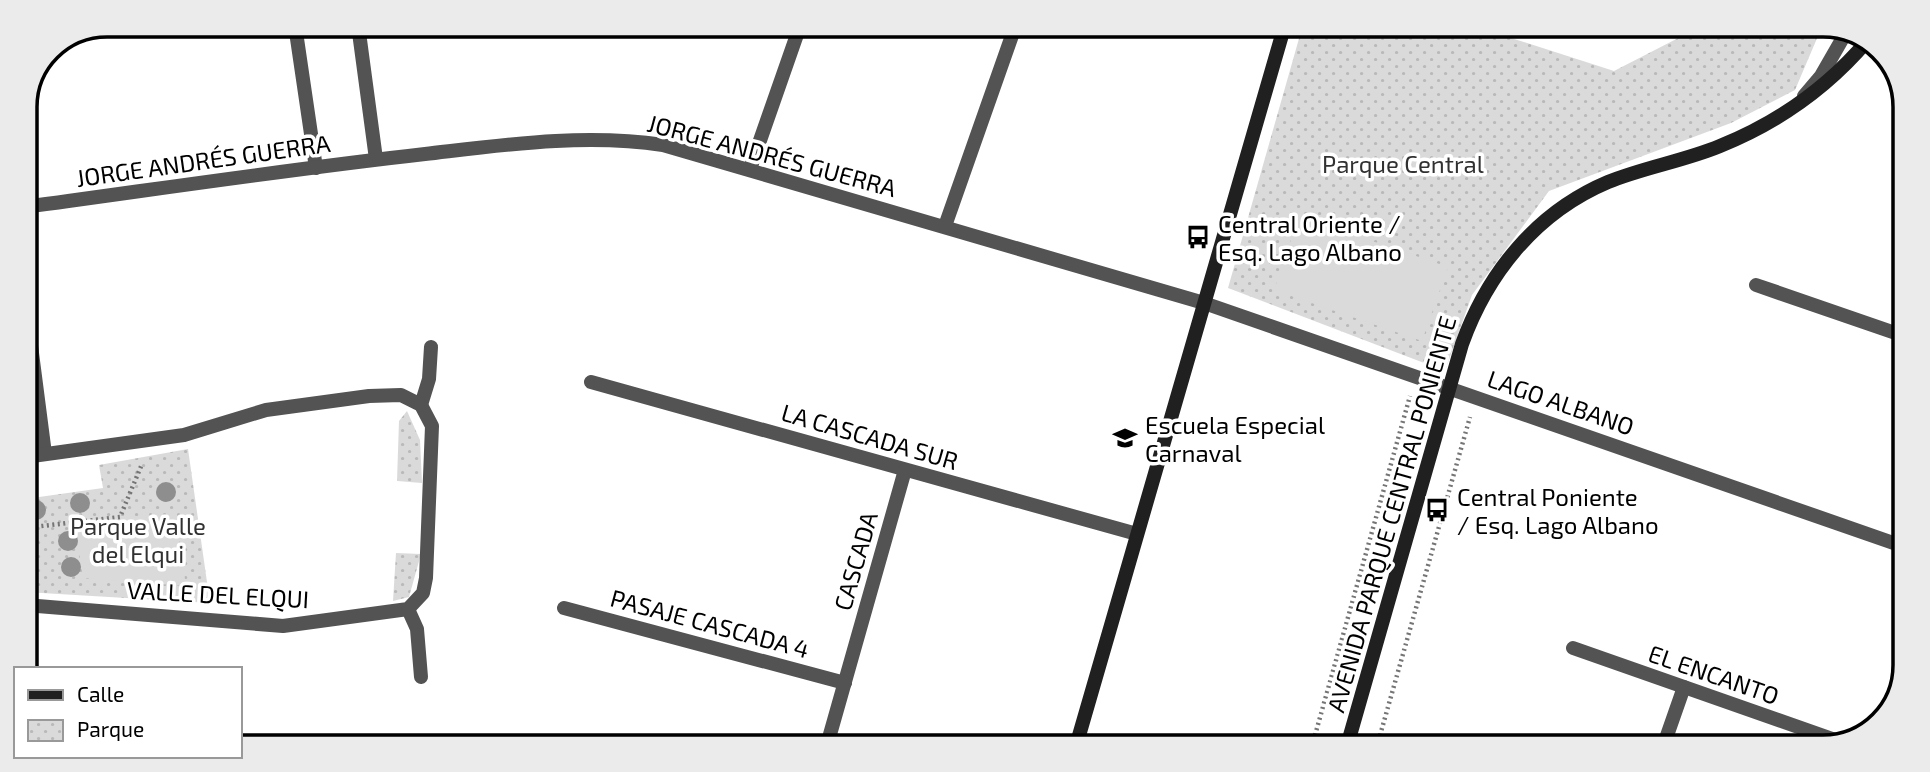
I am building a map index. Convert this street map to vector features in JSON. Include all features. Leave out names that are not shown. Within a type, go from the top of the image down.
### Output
[{"type":"street","points":[[297,37],[316,168]]},
{"type":"street","points":[[360,37],[376,159]]},
{"type":"street","points":[[750,169],[796,37]]},
{"type":"street","points":[[945,226],[1011,37]]},
{"type":"street","points":[[1079,735],[1280,37]]},
{"type":"street","name":"AVENIDA PARQUE CENTRAL PONIENTE","points":[[1797,105],[1821,76],[1842,39]]},
{"type":"street","name":"AVENIDA PARQUE CENTRAL PONIENTE","points":[[1350,735],[1472,317],[1492,279],[1519,246],[1555,212],[1609,182],[1728,142],[1797,105],[1831,78],[1860,48]]},
{"type":"street","name":"JORGE ANDRÉS GUERRA","points":[[37,205],[376,159],[527,142],[622,141],[663,145],[750,169],[1204,303]]},
{"type":"street","points":[[1756,285],[1893,332]]},
{"type":"street","name":"LAGO ALBANO","points":[[1204,303],[1893,543]]},
{"type":"street","points":[[421,405],[429,379],[431,348]]},
{"type":"street","name":"LA CASCADA SUR","points":[[591,382],[1137,534]]},
{"type":"street","points":[[37,388],[46,454]]},
{"type":"street","points":[[37,455],[184,435],[266,410],[369,396],[401,395],[421,405],[428,415],[433,438],[426,578],[423,593],[408,609],[417,629],[421,677]]},
{"type":"street","name":"CASCADA","points":[[830,735],[905,470]]},
{"type":"street","name":"VALLE DEL ELQUI","points":[[37,606],[283,626],[408,609]]},
{"type":"street","name":"PASAJE CASCADA 4","points":[[564,608],[845,683]]},
{"type":"street","name":"EL ENCANTO","points":[[1573,648],[1821,735]]},
{"type":"street","points":[[1667,735],[1684,687]]},
{"type":"path","points":[[1315,735],[1415,377]]},
{"type":"path","points":[[1380,735],[1476,396]]},
{"type":"path","points":[[37,527],[120,517],[151,440]]},
{"type":"green space","name":"Parque Central","points":[[1299,37],[1508,37],[1614,71],[1680,37],[1818,37],[1795,90],[1731,123],[1549,191],[1472,295],[1445,371],[1228,288]]},
{"type":"green space","points":[[1299,216],[1448,267],[1422,341],[1274,290]]},
{"type":"green space","points":[[407,411],[420,440],[422,483],[397,481],[399,421]]},
{"type":"green space","name":"Parque Valle del Elqui","points":[[188,449],[210,603],[37,593],[37,497],[103,488],[99,465]]},
{"type":"green space","points":[[176,519],[186,586],[83,578],[76,532]]},
{"type":"green space","points":[[396,553],[421,554],[409,597],[393,601]]},
{"type":"place","name":"Central Oriente / Esq. Lago Albano","points":[[1198,237]]},
{"type":"place","name":"Escuela Especial Carnaval","points":[[1125,438]]},
{"type":"place","name":"Central Poniente / Esq. Lago Albano","points":[[1437,510]]}]
